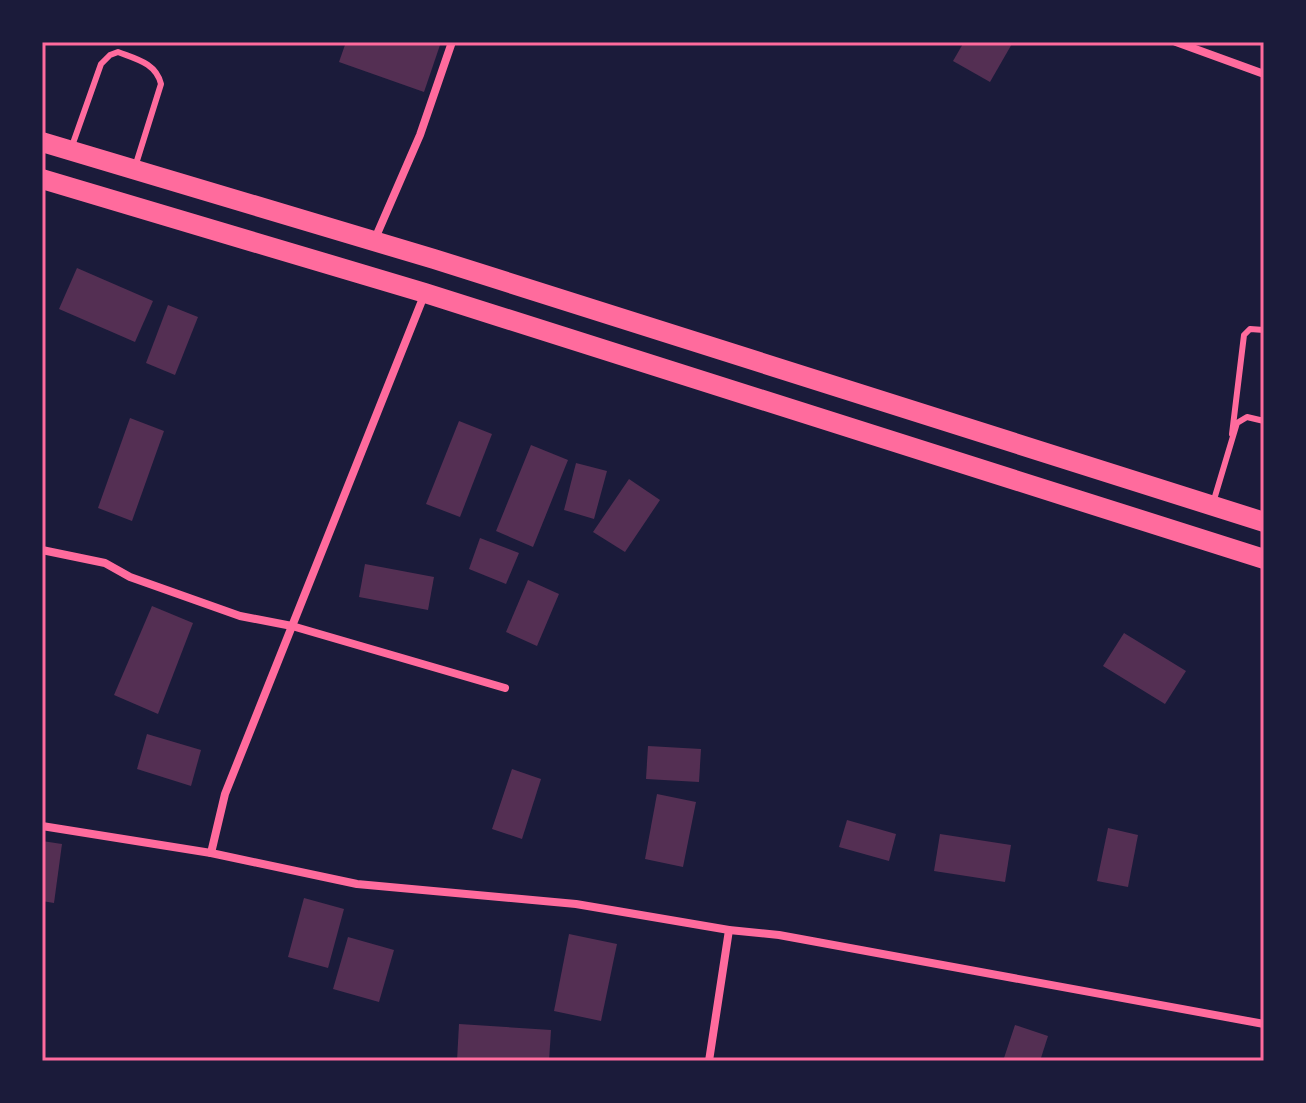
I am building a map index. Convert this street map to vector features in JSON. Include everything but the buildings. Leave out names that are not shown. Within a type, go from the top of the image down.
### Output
[{"type":"highway","points":[[42,142],[464,268],[1264,522]]},
{"type":"highway","points":[[42,179],[425,293],[1264,559]]},
{"type":"street","points":[[373,242],[420,135],[452,42]]},
{"type":"street","points":[[1176,42],[1264,74]]},
{"type":"street","points":[[211,853],[225,794],[425,293]]},
{"type":"street","points":[[42,550],[105,563],[130,577],[240,616],[292,626],[505,688]]},
{"type":"street","points":[[42,826],[211,853],[357,884],[576,904],[729,930],[779,935],[1264,1024]]},
{"type":"street","points":[[709,1061],[729,930]]},
{"type":"lane","points":[[70,151],[101,64],[118,52],[151,66],[159,74],[161,84],[134,170]]},
{"type":"lane","points":[[1213,506],[1232,434],[1244,335],[1250,329],[1264,330]]},
{"type":"lane","points":[[1232,434],[1237,423],[1247,417],[1264,421]]}]
